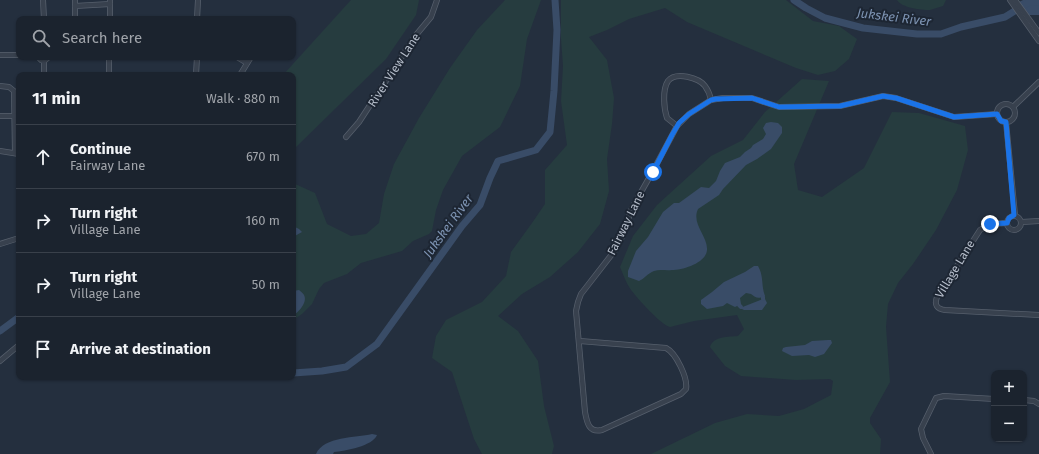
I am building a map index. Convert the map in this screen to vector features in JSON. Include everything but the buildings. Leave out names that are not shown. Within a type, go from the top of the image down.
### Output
[{"type":"street","points":[[43,0],[44,16]]},
{"type":"street","points":[[75,0],[75,16]]},
{"type":"street","points":[[198,0],[198,16]]},
{"type":"street","name":"River View Lane","points":[[346,137],[359,122],[416,35],[431,17],[437,0]]},
{"type":"street","points":[[1010,0],[1039,41]]},
{"type":"street","points":[[1016,0],[1039,33]]},
{"type":"street","points":[[75,6],[110,2],[110,16]]},
{"type":"street","points":[[0,56],[16,55]]},
{"type":"street","points":[[41,60],[44,61],[44,72]]},
{"type":"street","points":[[109,60],[109,72]]},
{"type":"street","points":[[196,72],[197,60]]},
{"type":"street","points":[[242,72],[247,62],[243,60]]},
{"type":"street","points":[[677,126],[668,120],[666,114],[665,94],[666,87],[670,80],[674,77],[681,76],[698,81],[705,86],[711,100]]},
{"type":"street","points":[[1013,107],[1039,82]]},
{"type":"street","points":[[0,86],[9,87],[14,91],[16,141]]},
{"type":"street","name":"Fairway Lane","points":[[580,341],[660,346],[666,348],[670,350],[676,359],[685,379],[686,389],[681,394],[606,429],[599,431],[593,430],[588,426],[586,420],[580,341],[576,311],[579,299],[583,292],[616,249],[622,237],[632,208],[677,126],[689,114],[711,100],[723,98],[752,98],[779,107],[840,106],[883,96],[896,98],[954,117],[997,114]]},
{"type":"street","points":[[1002,104],[1008,104],[1013,107],[1016,112],[1014,118],[1009,122],[1001,121],[997,114],[998,108],[1002,104]]},
{"type":"street","points":[[0,116],[14,116]]},
{"type":"street","points":[[1006,122],[1014,215]]},
{"type":"street","points":[[0,151],[16,154]]},
{"type":"street","points":[[1014,215],[1019,217],[1022,222]]},
{"type":"street","points":[[1014,215],[1009,218],[1007,223],[1009,228],[1015,230],[1021,227],[1022,222]]},
{"type":"street","points":[[1022,222],[1039,221]]},
{"type":"street","name":"Village Lane","points":[[1007,223],[990,224],[980,230],[937,298],[937,307],[945,310],[1039,315]]},
{"type":"street","points":[[0,244],[16,239]]},
{"type":"street","points":[[0,361],[16,348]]},
{"type":"street","points":[[931,454],[923,438],[921,429],[936,398],[944,396],[991,399]]},
{"type":"street","points":[[1027,400],[1034,401],[1039,404]]},
{"type":"green space","points":[[351,0],[419,0],[416,15],[386,59],[296,147],[296,72],[286,72]]},
{"type":"green space","points":[[505,0],[541,0],[527,39],[520,86],[500,127],[462,156],[443,190],[436,210],[432,231],[429,234],[413,241],[402,251],[361,263],[347,274],[324,283],[319,289],[312,304],[296,318],[296,184],[315,193],[327,224],[351,236],[366,234],[379,223],[384,194],[394,164],[419,118],[450,68],[477,30]]},
{"type":"green space","points":[[561,0],[786,0],[813,21],[839,26],[857,39],[849,59],[835,71],[818,75],[796,68],[687,22],[665,8],[629,19],[589,37],[607,60],[614,98],[607,159],[609,191],[600,224],[578,252],[550,277],[522,294],[498,316],[518,331],[538,361],[544,406],[554,446],[552,454],[482,454],[474,439],[452,372],[432,358],[436,336],[446,320],[482,302],[506,276],[511,252],[545,204],[545,170],[567,145],[561,101],[563,66]]},
{"type":"green space","points":[[897,0],[946,0],[943,6],[930,10],[907,7],[899,3]]},
{"type":"green space","points":[[802,79],[829,81],[794,164],[798,190],[822,197],[864,168],[892,112],[919,113],[965,126],[968,150],[957,190],[936,230],[898,283],[888,304],[886,327],[890,382],[870,418],[870,423],[881,439],[880,454],[651,454],[715,423],[747,414],[779,416],[804,409],[831,395],[833,381],[830,379],[796,380],[741,376],[725,366],[710,347],[714,341],[726,337],[738,336],[744,329],[737,315],[694,321],[670,327],[655,316],[634,294],[620,267],[633,236],[657,205],[711,156],[743,140],[765,112]]},
{"type":"water","points":[[1023,0],[1039,0],[1039,15],[1028,15],[1019,2]]},
{"type":"water","points":[[766,123],[778,123],[782,127],[782,133],[771,149],[746,165],[719,195],[698,209],[696,214],[698,225],[707,245],[706,255],[703,259],[682,269],[654,271],[639,281],[628,277],[628,271],[636,251],[648,237],[663,212],[674,203],[679,203],[701,187],[709,188],[716,181],[725,163],[740,157],[753,145],[763,139],[766,134],[763,128]]},
{"type":"water","points":[[296,228],[299,229],[302,232],[296,235]]},
{"type":"water","points":[[754,266],[758,266],[760,270],[765,296],[757,298],[746,293],[740,298],[741,304],[735,307],[727,303],[723,306],[707,309],[701,304],[701,300],[724,282]]},
{"type":"water","points":[[296,290],[299,290],[303,293],[305,301],[296,313]]},
{"type":"water","points":[[765,299],[767,303],[762,310],[744,310],[740,308]]},
{"type":"water","points":[[831,340],[832,343],[824,354],[815,357],[809,355],[792,356],[782,351],[783,348],[786,347],[805,345],[812,341]]},
{"type":"water","points":[[372,434],[377,435],[365,445],[334,452],[333,454],[316,454],[320,448],[333,441]]},
{"type":"waterway","name":"Jukskei River","points":[[296,373],[322,371],[346,367],[377,344],[462,226],[480,205],[498,161],[536,150],[550,132],[557,30],[555,0]]},
{"type":"waterway","name":"Jukskei River","points":[[794,0],[825,18],[863,28],[917,34],[941,34],[961,27],[1005,17],[1029,2],[1039,2]]},
{"type":"waterway","name":"Jukskei River","points":[[0,331],[16,319]]},
{"type":"route","points":[[653,172],[679,123],[689,114],[711,100],[723,98],[752,98],[779,107],[806,107],[846,106],[872,97],[889,96],[948,116],[958,117],[997,114],[1001,121],[1006,122],[1014,215],[1010,216],[1007,223],[990,224]]}]
